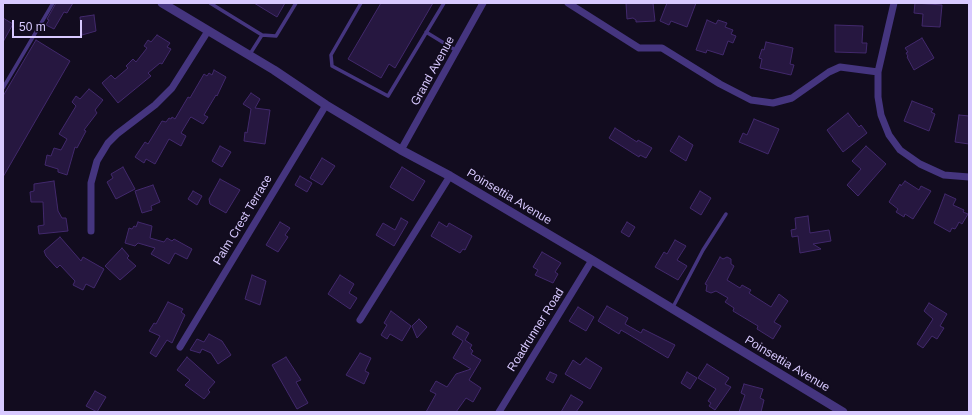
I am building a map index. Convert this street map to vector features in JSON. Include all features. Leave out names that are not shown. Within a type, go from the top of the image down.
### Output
[{"type":"street","name":"Poinsettia Avenue","points":[[162,3],[250,56],[326,105],[592,260],[843,412]]},
{"type":"street","name":"Grand Avenue","points":[[401,150],[483,3]]},
{"type":"street","points":[[568,3],[639,48],[662,48],[720,84],[751,100],[773,103],[792,98],[829,72],[840,67],[878,72]]},
{"type":"street","points":[[894,3],[878,72],[878,97],[881,115],[889,135],[900,150],[920,164],[944,175],[969,177]]},
{"type":"street","points":[[91,231],[91,183],[97,161],[108,143],[117,134],[155,105],[172,88],[208,31]]},
{"type":"street","name":"Palm Crest Terrace","points":[[180,347],[326,105]]},
{"type":"street","points":[[360,320],[450,176]]},
{"type":"street","name":"Roadrunner Road","points":[[499,412],[592,260]]},
{"type":"lane","points":[[3,88],[53,3]]},
{"type":"lane","points":[[210,3],[262,35],[276,36],[296,3]]},
{"type":"lane","points":[[361,3],[331,55],[332,66],[388,96],[444,3]]},
{"type":"lane","points":[[426,32],[457,51]]},
{"type":"lane","points":[[250,56],[262,35]]},
{"type":"lane","points":[[672,308],[703,250],[726,214]]},
{"type":"building","points":[[56,3],[73,3],[67,13],[64,12],[54,29],[46,25],[49,20],[47,19]]},
{"type":"building","points":[[254,3],[285,3],[277,17]]},
{"type":"building","points":[[381,3],[433,3],[395,68],[389,64],[381,78],[348,59]]},
{"type":"building","points":[[626,3],[653,3],[655,21],[636,22],[633,18],[627,19]]},
{"type":"building","points":[[667,3],[696,3],[687,27],[671,21],[669,25],[660,21]]},
{"type":"building","points":[[915,3],[942,5],[940,27],[922,26],[923,14],[914,13]]},
{"type":"building","points":[[94,15],[96,31],[82,35],[80,17]]},
{"type":"building","points":[[3,18],[13,24],[3,42]]},
{"type":"building","points":[[707,20],[716,24],[718,20],[727,23],[725,27],[733,30],[731,34],[736,36],[733,43],[728,41],[723,55],[707,50],[706,53],[696,50]]},
{"type":"building","points":[[835,25],[863,26],[862,43],[867,43],[866,53],[835,52]]},
{"type":"building","points":[[157,35],[170,43],[167,47],[171,49],[162,64],[160,63],[148,73],[151,76],[118,103],[102,83],[111,75],[115,79],[128,68],[126,66],[133,59],[136,62],[147,48],[144,46],[148,40],[151,42]]},
{"type":"building","points":[[922,38],[934,58],[914,70],[907,57],[908,56],[906,53],[908,52],[905,48]]},
{"type":"building","points":[[36,40],[70,61],[3,177],[3,96]]},
{"type":"building","points":[[766,42],[793,48],[790,64],[794,65],[791,75],[760,68],[762,59],[759,58],[762,49],[764,50]]},
{"type":"building","points":[[214,70],[226,77],[217,96],[216,95],[204,115],[208,117],[203,124],[191,117],[181,133],[186,136],[181,146],[169,139],[155,164],[146,159],[144,163],[135,157],[145,142],[148,144],[162,121],[166,122],[172,117],[175,119],[188,97],[190,98],[204,74],[207,76],[209,73],[212,75]]},
{"type":"building","points":[[89,89],[103,100],[95,110],[97,113],[84,130],[86,131],[77,148],[75,147],[67,175],[58,172],[58,169],[45,165],[47,155],[51,156],[54,148],[61,150],[67,139],[59,134],[76,106],[72,102],[76,96],[80,99]]},
{"type":"building","points":[[251,93],[260,99],[255,108],[270,110],[265,144],[244,141],[245,132],[247,133],[251,109],[243,104]]},
{"type":"building","points":[[912,101],[933,109],[931,112],[935,114],[929,131],[904,121]]},
{"type":"building","points":[[848,113],[859,127],[861,125],[867,133],[843,152],[827,130]]},
{"type":"building","points":[[959,115],[969,116],[969,144],[955,142]]},
{"type":"building","points":[[754,119],[779,129],[768,154],[739,142],[743,133],[747,135]]},
{"type":"building","points":[[615,128],[637,142],[638,140],[652,148],[646,158],[640,155],[639,157],[609,138]]},
{"type":"building","points":[[679,136],[693,145],[686,161],[670,151]]},
{"type":"building","points":[[220,146],[231,152],[222,167],[212,161]]},
{"type":"building","points":[[866,146],[886,164],[858,196],[847,185],[861,169],[852,161]]},
{"type":"building","points":[[322,158],[335,166],[322,185],[310,178]]},
{"type":"building","points":[[123,167],[135,189],[116,199],[107,182],[113,178],[111,174]]},
{"type":"building","points":[[402,167],[425,181],[413,201],[390,187]]},
{"type":"building","points":[[300,176],[312,183],[307,192],[295,185]]},
{"type":"building","points":[[220,179],[240,190],[226,213],[210,204],[209,199]]},
{"type":"building","points":[[54,181],[58,211],[62,218],[66,218],[68,231],[39,234],[38,226],[44,225],[43,202],[31,202],[30,192],[34,191],[34,184]]},
{"type":"building","points":[[905,181],[919,190],[921,186],[931,191],[913,219],[905,214],[904,217],[896,212],[898,209],[889,202],[900,184],[901,186]]},
{"type":"building","points":[[153,185],[160,202],[151,206],[152,210],[142,213],[135,191]]},
{"type":"building","points":[[193,191],[202,196],[197,205],[188,199]]},
{"type":"building","points":[[700,191],[711,198],[701,215],[690,208]]},
{"type":"building","points":[[945,194],[956,199],[953,205],[964,210],[963,212],[968,214],[962,224],[959,222],[955,229],[952,228],[950,232],[934,223]]},
{"type":"building","points":[[808,216],[810,233],[829,230],[831,241],[813,244],[821,249],[800,253],[798,236],[792,237],[791,230],[796,229],[795,218]]},
{"type":"building","points":[[401,218],[408,222],[394,246],[376,235],[383,223],[395,230]]},
{"type":"building","points":[[138,222],[152,226],[150,238],[164,242],[167,238],[172,241],[174,239],[192,249],[187,259],[175,253],[169,264],[151,254],[155,248],[138,243],[135,246],[125,243],[129,228],[132,229],[134,226],[136,227]]},
{"type":"building","points":[[280,222],[290,228],[285,235],[288,237],[278,252],[266,245]]},
{"type":"building","points":[[439,222],[447,227],[449,223],[472,236],[465,250],[463,249],[460,253],[431,236]]},
{"type":"building","points":[[627,222],[635,227],[629,237],[621,232]]},
{"type":"building","points":[[60,237],[81,261],[83,257],[104,269],[94,288],[86,284],[83,290],[73,285],[75,281],[60,265],[57,268],[46,256],[44,251]]},
{"type":"building","points":[[675,240],[686,246],[677,260],[687,266],[678,280],[655,267],[664,252],[667,254]]},
{"type":"building","points":[[122,248],[129,256],[127,258],[136,266],[120,280],[105,266]]},
{"type":"building","points":[[542,252],[561,263],[555,272],[558,274],[553,283],[535,275],[538,270],[533,267]]},
{"type":"building","points":[[720,257],[723,259],[727,257],[731,259],[731,264],[734,266],[727,280],[740,288],[742,285],[751,290],[749,293],[771,307],[779,294],[788,301],[774,322],[781,326],[773,339],[757,329],[758,326],[733,311],[734,308],[725,302],[728,298],[716,291],[711,293],[706,291],[707,285],[705,284]]},
{"type":"building","points":[[252,275],[266,281],[260,305],[245,299]]},
{"type":"building","points":[[340,275],[354,284],[349,293],[357,298],[350,309],[328,294]]},
{"type":"building","points":[[168,302],[183,309],[181,312],[185,315],[172,343],[167,340],[156,357],[150,353],[160,336],[149,331],[154,323],[156,324]]},
{"type":"building","points":[[929,303],[947,314],[940,326],[944,328],[937,339],[932,336],[923,348],[917,344],[933,319],[924,311]]},
{"type":"building","points":[[607,306],[628,318],[625,324],[641,333],[643,329],[675,345],[668,358],[621,330],[619,334],[598,321]]},
{"type":"building","points":[[578,307],[594,317],[586,331],[569,321]]},
{"type":"building","points":[[391,311],[411,326],[402,341],[390,334],[387,339],[381,335],[387,325],[384,323]]},
{"type":"building","points":[[419,319],[427,327],[417,338],[412,326]]},
{"type":"building","points":[[457,326],[469,333],[465,340],[472,345],[470,348],[473,351],[471,354],[481,360],[469,380],[481,388],[473,402],[466,398],[456,412],[426,412],[436,394],[430,391],[436,381],[447,387],[456,374],[471,369],[453,358],[463,341],[452,334]]},
{"type":"building","points":[[209,334],[222,341],[231,355],[218,364],[211,353],[202,349],[200,353],[190,350],[197,339],[204,342]]},
{"type":"building","points":[[360,353],[371,358],[365,371],[369,373],[364,384],[346,375]]},
{"type":"building","points":[[187,357],[215,382],[208,390],[210,392],[204,399],[185,385],[190,380],[177,370]]},
{"type":"building","points":[[286,357],[301,380],[296,382],[308,403],[297,409],[272,365]]},
{"type":"building","points":[[586,358],[602,368],[590,389],[565,374],[573,360],[580,365]]},
{"type":"building","points":[[707,364],[729,378],[725,384],[731,387],[715,410],[709,406],[711,403],[708,401],[716,389],[698,378]]},
{"type":"building","points":[[550,372],[557,375],[553,383],[546,379]]},
{"type":"building","points":[[687,372],[697,378],[690,389],[681,383]]},
{"type":"building","points":[[744,384],[763,389],[760,398],[764,400],[761,412],[739,412],[745,395],[741,393]]},
{"type":"building","points":[[95,391],[106,397],[97,412],[86,406]]},
{"type":"building","points":[[571,395],[583,402],[576,412],[561,412]]}]
